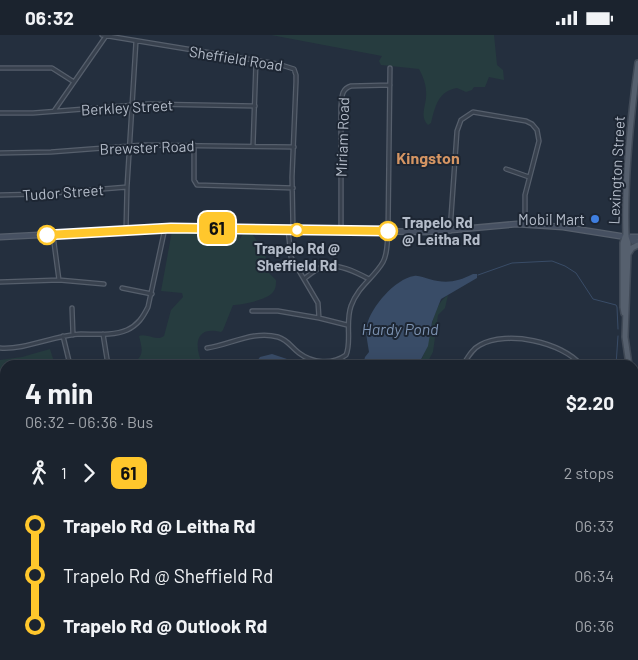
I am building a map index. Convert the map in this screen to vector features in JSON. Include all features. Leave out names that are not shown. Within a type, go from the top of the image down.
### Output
[{"type":"main road","name":"Lexington Street","points":[[625,316],[627,307],[628,254],[626,237],[626,176],[632,105],[638,63]]},
{"type":"main road","points":[[0,237],[165,228],[450,231],[502,225],[526,225],[638,237]]},
{"type":"main road","name":"Lexington Street","points":[[626,237],[623,243],[623,307],[625,316],[625,345],[628,360]]},
{"type":"main road","points":[[626,237],[638,243],[628,254]]},
{"type":"street","name":"Sheffield Road","points":[[104,35],[290,67],[296,72],[291,257],[318,303],[320,318]]},
{"type":"street","points":[[54,111],[104,35]]},
{"type":"street","points":[[126,230],[136,41]]},
{"type":"street","points":[[252,147],[256,61]]},
{"type":"street","points":[[0,68],[52,68],[74,82]]},
{"type":"street","points":[[337,360],[342,358],[347,351],[347,325],[352,304],[361,287],[382,264],[385,258],[388,231],[390,68]]},
{"type":"street","name":"Miriam Road","points":[[341,231],[341,106],[343,92],[346,87],[351,86],[390,85]]},
{"type":"street","name":"Berkley Street","points":[[0,113],[168,103],[254,106]]},
{"type":"street","points":[[450,231],[457,131],[461,120],[468,114],[481,112],[526,121],[537,130],[539,141],[525,195],[526,225]]},
{"type":"street","points":[[194,145],[194,180],[197,185],[293,188]]},
{"type":"street","name":"Brewster Road","points":[[0,153],[52,152],[130,146],[294,147]]},
{"type":"street","points":[[506,169],[529,177]]},
{"type":"street","name":"Tudor Street","points":[[0,195],[42,195],[127,187]]},
{"type":"street","points":[[0,348],[16,348],[63,336],[117,333],[129,329],[143,317],[148,307],[165,228]]},
{"type":"street","points":[[53,235],[59,280]]},
{"type":"street","points":[[304,279],[317,269],[329,265],[369,279]]},
{"type":"street","points":[[0,282],[59,280],[104,284]]},
{"type":"street","points":[[122,288],[152,294]]},
{"type":"street","points":[[72,308],[74,335]]},
{"type":"street","points":[[252,311],[278,311],[347,325]]},
{"type":"street","points":[[104,334],[107,360]]},
{"type":"street","points":[[206,348],[253,335],[268,335],[288,341],[300,354],[318,360]]},
{"type":"street","points":[[63,336],[69,360]]},
{"type":"street","points":[[467,360],[472,350],[479,345],[488,341],[512,339],[530,340],[554,347],[576,360]]},
{"type":"green space","points":[[271,35],[494,35],[497,65],[503,70],[504,80],[489,77],[485,87],[474,87],[466,92],[457,88],[445,92],[438,101],[431,123],[428,125],[424,119],[426,86],[419,69],[381,65],[379,61],[382,56]]},
{"type":"green space","points":[[172,231],[240,232],[240,239],[243,234],[252,234],[267,259],[266,267],[269,273],[276,280],[274,291],[270,295],[260,300],[233,305],[221,332],[212,331],[201,335],[198,339],[198,351],[201,360],[137,360],[141,355],[142,349],[139,336],[161,338],[164,336],[171,310],[183,297],[182,293],[161,291]]},
{"type":"green space","points":[[448,295],[445,308],[438,315],[433,352],[429,360],[421,360],[437,309]]},
{"type":"green space","points":[[50,349],[53,360],[0,360],[22,357]]},
{"type":"water","name":"Hardy Pond","points":[[477,274],[477,278],[441,299],[432,322],[428,346],[421,360],[364,360],[369,352],[366,331],[369,318],[379,302],[399,282],[414,276],[446,282]]},
{"type":"water","points":[[272,354],[290,360],[258,360],[260,357]]},
{"type":"waterway","points":[[478,275],[512,263],[552,261],[565,266],[576,273],[593,299],[616,305],[618,329]]},
{"type":"waterway","points":[[616,360],[618,336]]},
{"type":"bus line","name":"61","points":[[47,235],[171,228],[388,231]]},
{"type":"place","name":"Mobil Mart","points":[[595,219]]},
{"type":"place","name":"Trapelo Rd @ Sheffield Rd","points":[[297,230]]},
{"type":"place","name":"Trapelo Rd @ Leitha Rd","points":[[388,231]]},
{"type":"district","name":"Kingston","points":[[428,157]]}]
